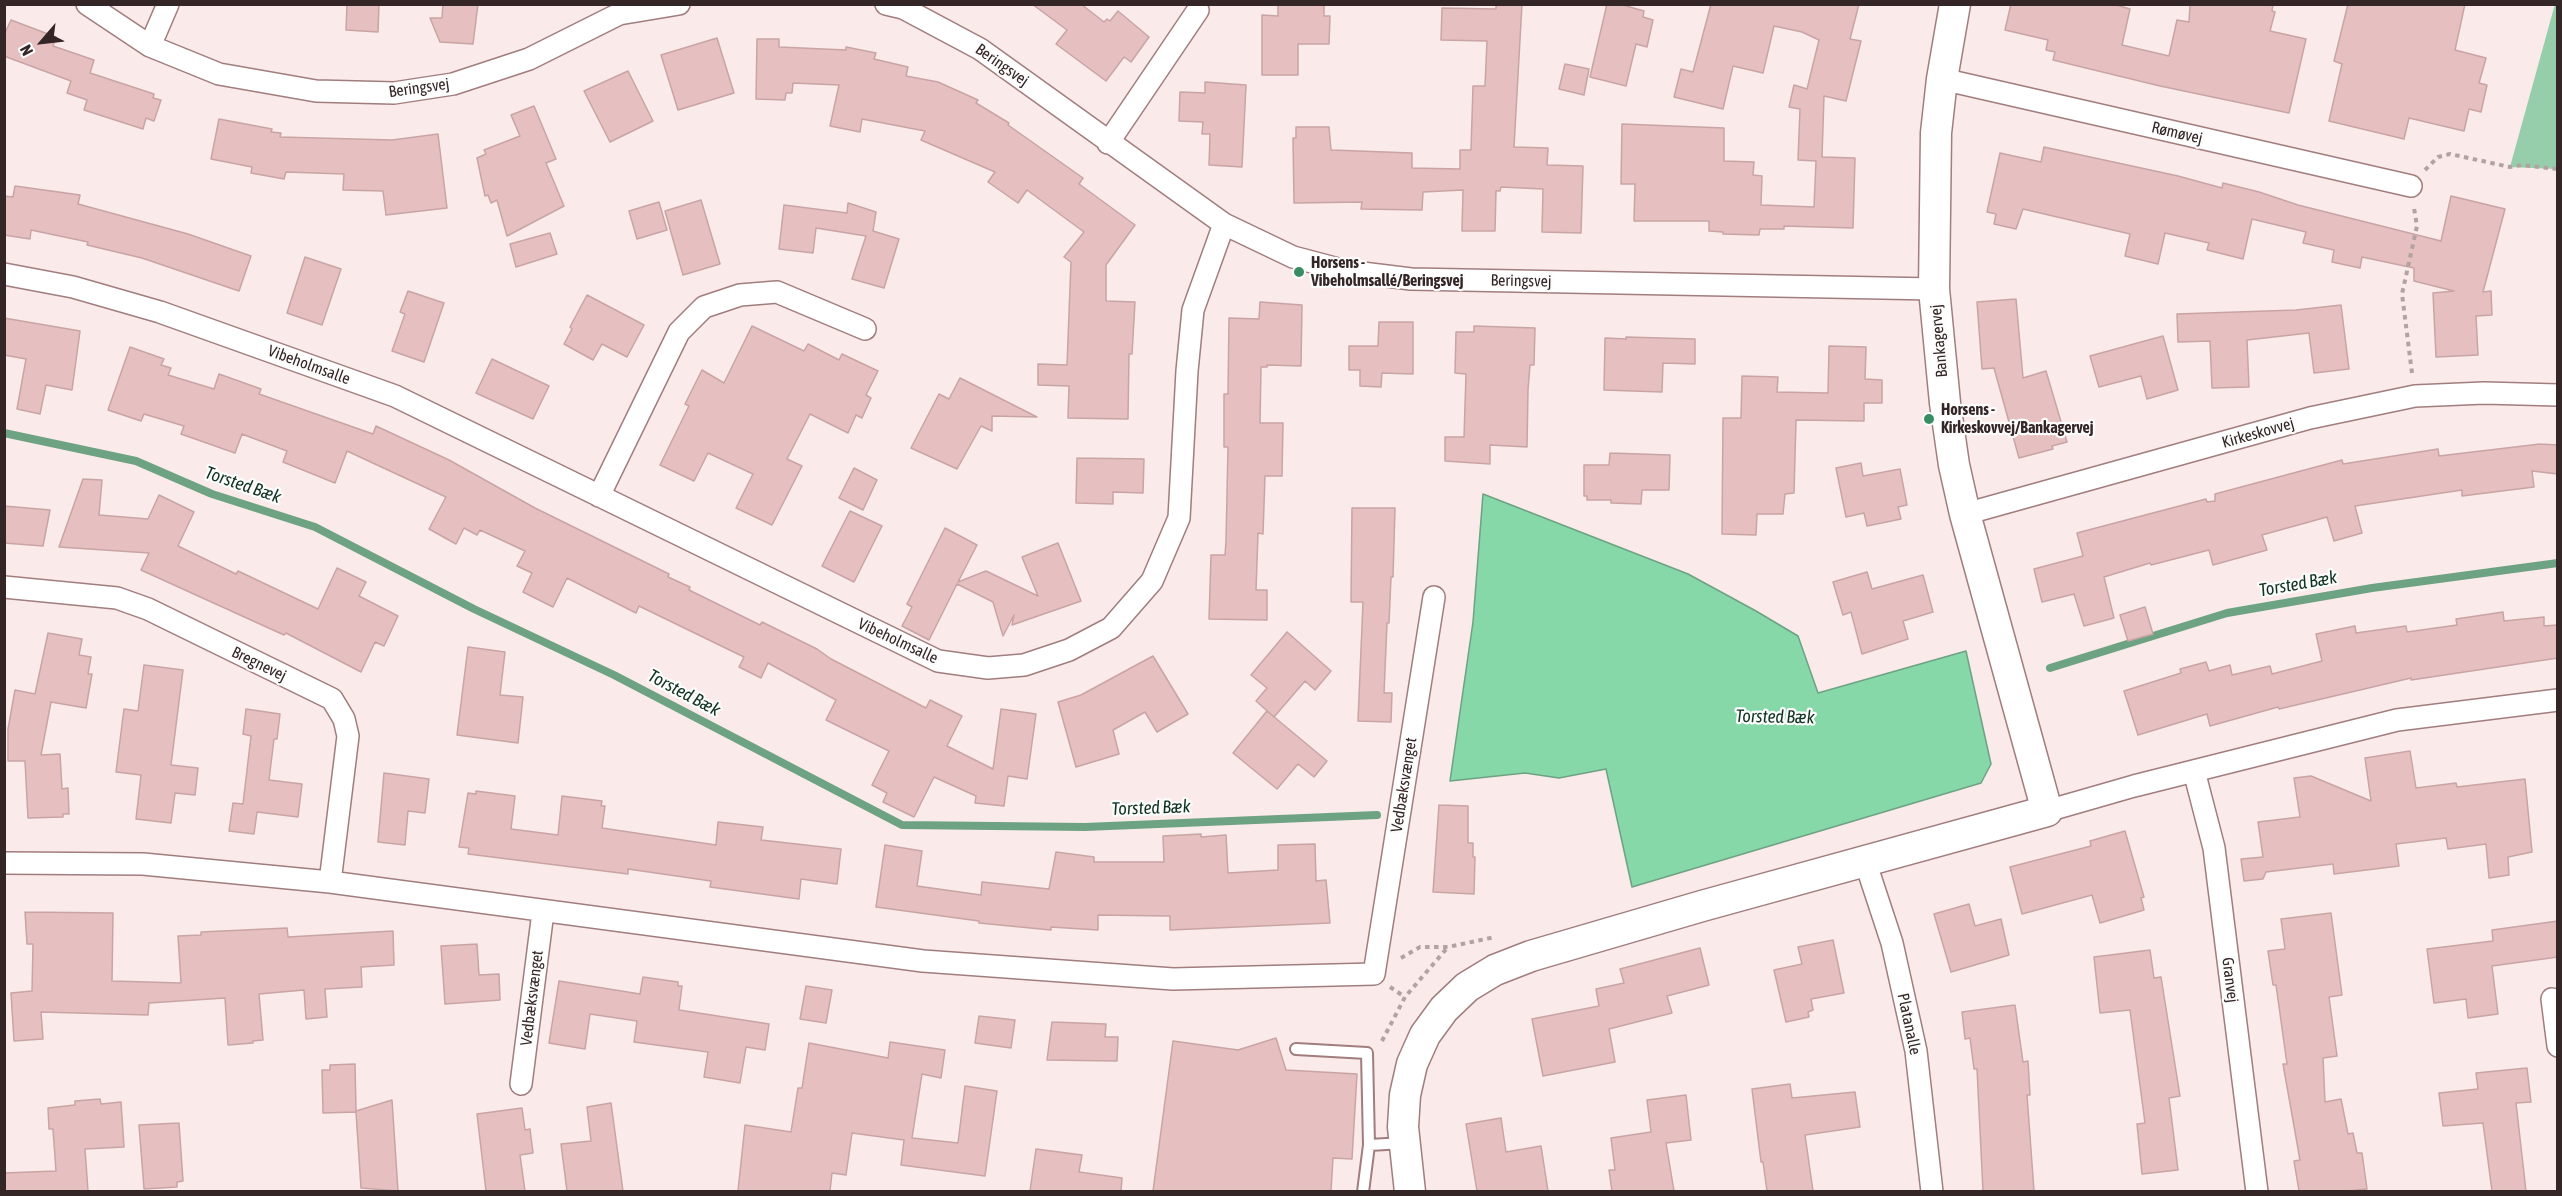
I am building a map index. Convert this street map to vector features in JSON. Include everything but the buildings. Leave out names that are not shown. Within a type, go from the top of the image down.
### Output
[{"type":"street","name":"Beringsvej","points":[[87,4],[150,46],[219,74],[316,91],[394,93],[453,84],[529,58],[619,14],[679,4]]},
{"type":"street","points":[[150,46],[168,4]]},
{"type":"street","name":"Bankagervej","points":[[1955,4],[1942,79],[1936,133],[1934,289],[1945,403],[1954,465],[1965,514],[2047,811]]},
{"type":"street","name":"Beringsvej","points":[[897,6],[980,49],[1224,224],[1293,257],[1346,272],[1411,279],[1934,289]]},
{"type":"street","points":[[1108,142],[1198,10]]},
{"type":"street","name":"Rømøvej","points":[[1942,79],[2411,186]]},
{"type":"street","name":"Vibeholmsalle","points":[[4,274],[73,287],[160,312],[395,396],[938,661],[988,668],[1024,665],[1069,650],[1111,628],[1152,581],[1179,518],[1187,371],[1193,310],[1224,224]]},
{"type":"street","points":[[599,496],[680,332],[704,308],[740,295],[777,292],[866,329]]},
{"type":"street","name":"Kirkeskovvej","points":[[1965,514],[2310,418],[2415,396],[2484,393],[2558,395]]},
{"type":"street","name":"Bregnevej","points":[[4,587],[117,598],[148,609],[332,699],[344,719],[348,736],[330,882]]},
{"type":"street","name":"Vedbæksvænget","points":[[521,1084],[543,912],[935,962],[1173,979],[1374,974],[1434,597]]},
{"type":"street","points":[[1410,1191],[1405,1143],[1405,1095],[1412,1064],[1425,1035],[1444,1009],[1467,987],[1494,970],[1531,956],[2193,771],[2397,720],[2558,700]]},
{"type":"street","name":"Granvej","points":[[2193,771],[2214,848],[2257,1191]]},
{"type":"street","name":"Platanalle","points":[[1865,861],[1892,942],[1916,1052],[1932,1191]]},
{"type":"street","points":[[4,863],[143,864],[330,882],[543,912]]},
{"type":"street","points":[[2552,999],[2558,1046]]},
{"type":"lane","points":[[1296,1049],[1367,1053],[1369,1145],[1363,1191]]},
{"type":"lane","points":[[1369,1145],[1405,1143]]},
{"type":"path","points":[[2415,396],[2402,294],[2416,226],[2411,186],[2438,157],[2450,154],[2510,167],[2522,165],[2558,169]]},
{"type":"shaded area","points":[[2555,4],[2558,5],[2557,169],[2510,167]]},
{"type":"water","points":[[1483,494],[1688,574],[1756,611],[1798,636],[1818,693],[1966,651],[1991,764],[1981,783],[1632,887],[1606,769],[1559,778],[1525,773],[1450,781],[1473,622]]},
{"type":"waterway","name":"Torsted Bæk","points":[[4,433],[136,461],[212,494],[315,527],[474,609],[614,675],[902,825],[1085,827],[1377,815]]},
{"type":"waterway","name":"Torsted Bæk","points":[[2050,668],[2227,613],[2372,588],[2558,563]]},
{"type":"place","name":"Horsens - Vibeholmsallé/Beringsvej","points":[[1299,272]]},
{"type":"place","name":"Horsens - Kirkeskovvej/Bankagervej","points":[[1929,419]]}]
